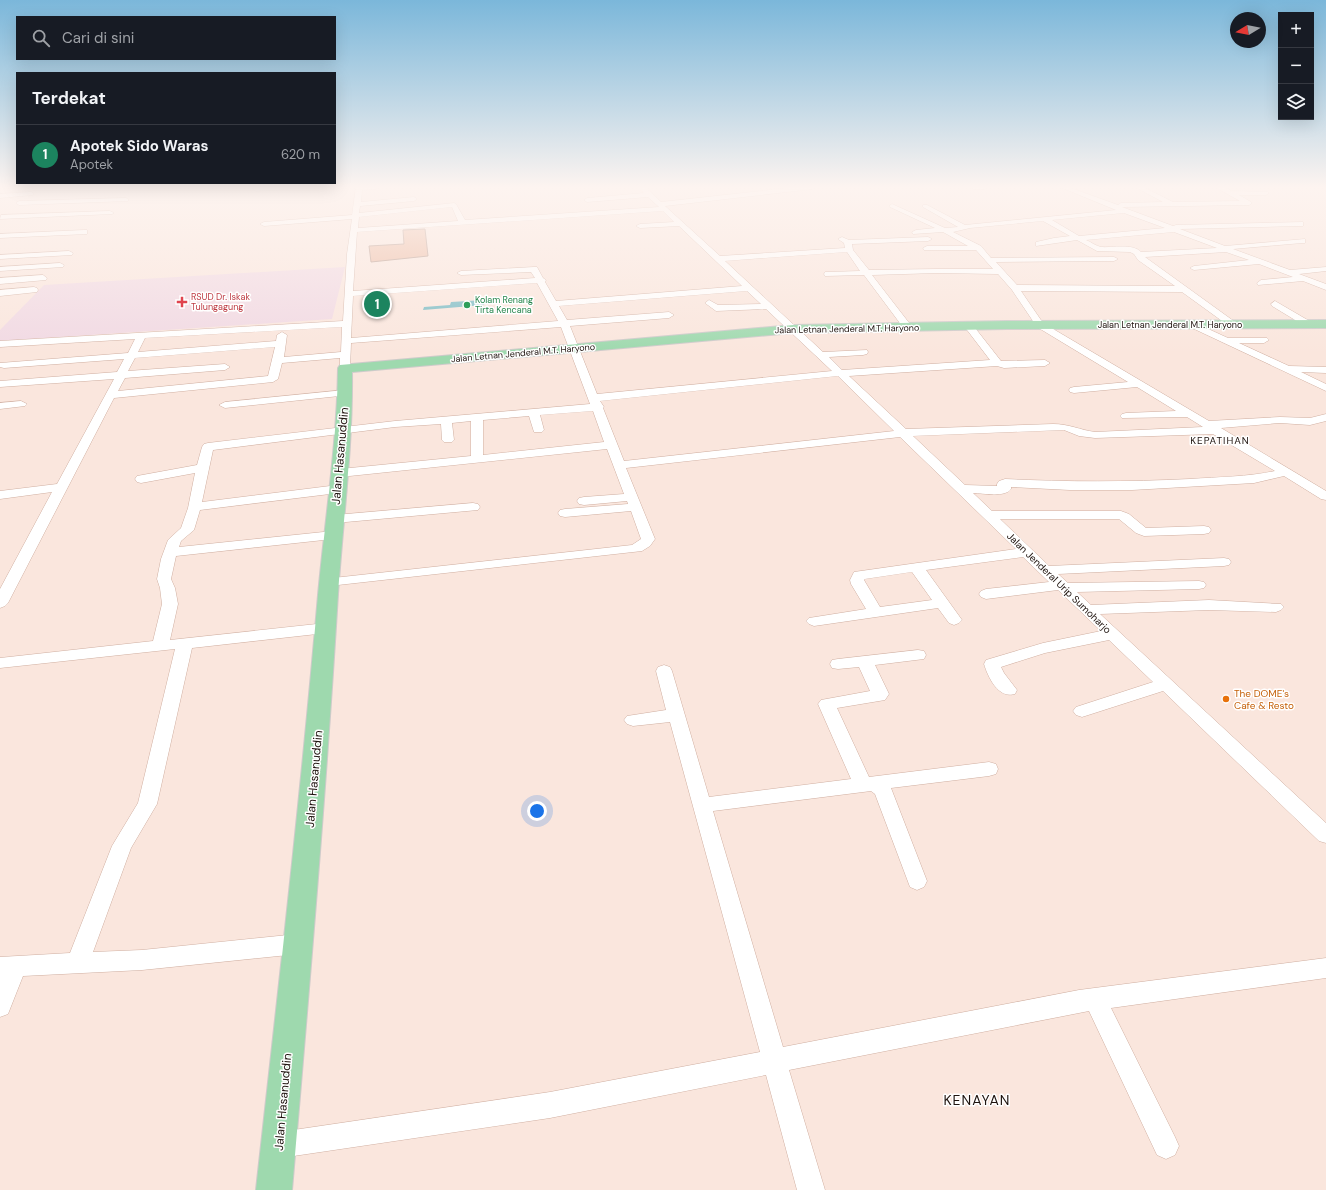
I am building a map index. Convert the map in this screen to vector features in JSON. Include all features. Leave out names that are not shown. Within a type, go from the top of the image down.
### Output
[{"type":"main road","name":"Jalan Letnan Jenderal M.T. Haryono","points":[[345,362],[573,348],[793,329],[1040,325],[1326,324]]},
{"type":"main road","name":"Jalan Hasanuddin","points":[[274,1190],[280,1145],[316,759],[329,582],[339,481],[345,393],[345,362]]},
{"type":"street","points":[[278,360],[345,362],[346,324],[352,243]]},
{"type":"street","name":"Jalan Jenderal Urip Sumoharjo","points":[[700,243],[840,373],[1087,610],[1326,835]]},
{"type":"street","points":[[717,259],[869,243]]},
{"type":"street","points":[[968,243],[978,248],[1015,288],[1040,325],[1326,496]]},
{"type":"street","points":[[1039,244],[1044,243]]},
{"type":"street","points":[[1086,243],[1097,249],[1131,250],[1232,324]]},
{"type":"street","points":[[1210,243],[1326,286]]},
{"type":"street","points":[[989,260],[1123,259],[1287,243]]},
{"type":"street","points":[[846,244],[865,272],[908,328]]},
{"type":"street","points":[[927,248],[978,248]]},
{"type":"street","points":[[0,257],[69,253]]},
{"type":"street","points":[[1194,268],[1261,262]]},
{"type":"street","points":[[0,269],[60,265]]},
{"type":"street","points":[[329,582],[640,548],[648,539],[564,323],[542,280],[532,269],[461,273]]},
{"type":"street","points":[[1288,272],[1326,269]]},
{"type":"street","points":[[828,274],[865,272],[1001,272]]},
{"type":"street","points":[[0,281],[44,278]]},
{"type":"street","points":[[1261,283],[1305,279]]},
{"type":"street","points":[[349,294],[542,280]]},
{"type":"street","points":[[554,304],[748,288]]},
{"type":"street","points":[[1015,288],[1183,288]]},
{"type":"street","points":[[0,293],[34,290]]},
{"type":"street","points":[[709,303],[716,308],[769,306]]},
{"type":"street","points":[[1275,304],[1308,324]]},
{"type":"street","points":[[346,341],[669,315]]},
{"type":"street","points":[[0,344],[346,324]]},
{"type":"street","points":[[1193,325],[1326,388]]},
{"type":"street","points":[[969,326],[998,363]]},
{"type":"street","points":[[110,395],[220,384],[272,383],[278,360],[283,328]]},
{"type":"street","points":[[0,603],[142,335]]},
{"type":"street","points":[[1225,340],[1264,340]]},
{"type":"street","points":[[2,368],[17,342]]},
{"type":"street","points":[[2,368],[131,355],[280,344]]},
{"type":"street","points":[[220,384],[231,348]]},
{"type":"street","points":[[820,355],[863,352]]},
{"type":"street","points":[[160,646],[172,603],[168,586],[164,579],[170,552],[174,540],[188,530],[195,506],[202,468],[209,447],[446,419],[534,412],[596,402],[840,373],[998,363],[1004,365],[1045,363]]},
{"type":"street","points":[[0,384],[225,367]]},
{"type":"street","points":[[1286,369],[1326,370]]},
{"type":"street","points":[[1074,390],[1140,384]]},
{"type":"street","points":[[225,405],[345,393]]},
{"type":"street","points":[[0,406],[21,404]]},
{"type":"street","points":[[534,412],[538,430]]},
{"type":"street","points":[[1126,416],[1191,414]]},
{"type":"street","points":[[476,416],[477,459]]},
{"type":"street","points":[[446,419],[448,440]]},
{"type":"street","points":[[619,465],[903,433],[1065,427],[1083,434],[1095,435],[1212,427],[1280,420],[1290,421],[1325,419]]},
{"type":"street","points":[[195,506],[477,459],[611,445]]},
{"type":"street","points":[[141,479],[202,468]]},
{"type":"street","points":[[961,489],[1002,490],[1005,489],[1004,483],[1070,486],[1132,486],[1254,479],[1286,472]]},
{"type":"street","points":[[0,494],[61,487]]},
{"type":"street","points":[[584,501],[633,502]]},
{"type":"street","points":[[566,513],[633,502]]},
{"type":"street","points":[[170,552],[473,506]]},
{"type":"street","points":[[988,515],[1121,515],[1126,517],[1138,530],[1144,532],[1204,530]]},
{"type":"street","points":[[876,612],[858,584],[857,580],[859,575],[1027,552]]},
{"type":"street","points":[[1047,570],[1172,566],[1224,562]]},
{"type":"street","points":[[916,567],[954,620]]},
{"type":"street","points":[[986,594],[1063,587],[1199,585]]},
{"type":"street","points":[[814,621],[942,603]]},
{"type":"street","points":[[1087,610],[1209,605],[1276,607]]},
{"type":"street","points":[[0,663],[326,628]]},
{"type":"street","points":[[1009,690],[996,675],[992,664],[1043,648],[1113,634]]},
{"type":"street","points":[[78,962],[122,846],[147,804],[185,643]]},
{"type":"street","points":[[838,664],[918,655]]},
{"type":"street","points":[[865,661],[880,694],[879,696],[831,702],[827,704],[827,706],[868,784],[881,788],[884,793],[916,881]]},
{"type":"street","points":[[664,671],[811,1190]]},
{"type":"street","points":[[1082,711],[1166,684]]},
{"type":"street","points":[[633,720],[677,715]]},
{"type":"street","points":[[703,805],[989,769]]},
{"type":"street","points":[[0,1006],[8,966],[142,960],[298,944]]},
{"type":"street","points":[[280,1145],[550,1105],[1095,999],[1326,968]]},
{"type":"street","points":[[1095,999],[1166,1146]]},
{"type":"shaded area","name":"RSUD Dr. Iskak Tulungagung","points":[[345,267],[332,319],[0,341],[0,330],[44,285]]},
{"type":"water","name":"Kolam Renang Tirta Kencana","points":[[484,300],[484,305],[423,310],[424,307],[450,305],[451,302]]},
{"type":"building","points":[[404,243],[427,243],[428,256],[371,262],[369,246],[404,244]]},
{"type":"place","name":"RSUD Dr. Iskak Tulungagung","points":[[182,302]]},
{"type":"place","name":"Apotek Sido Waras","points":[[377,304]]},
{"type":"place","name":"Kolam Renang Tirta Kencana","points":[[467,305]]},
{"type":"place","name":"The DOME's Cafe & Resto","points":[[1226,699]]},
{"type":"district","name":"KEPATIHAN","points":[[1220,440]]},
{"type":"district","name":"KENAYAN","points":[[977,1100]]}]
